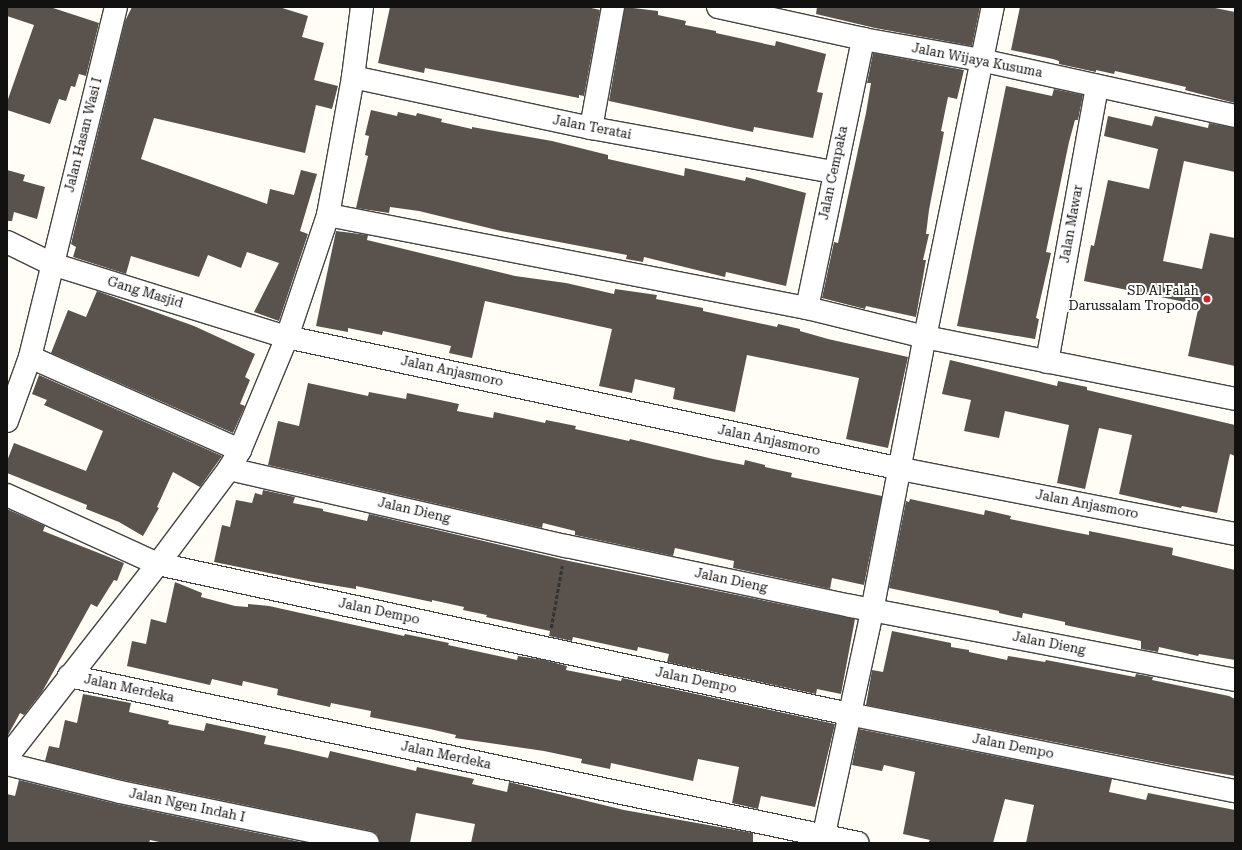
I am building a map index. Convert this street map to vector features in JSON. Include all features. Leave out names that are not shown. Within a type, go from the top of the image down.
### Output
[{"type":"street","name":"Jalan Hasan Wasi I","points":[[7,421],[30,357],[116,7]]},
{"type":"street","points":[[7,757],[158,564],[229,469],[296,339],[328,215],[353,77],[362,7]]},
{"type":"street","points":[[591,128],[613,7]]},
{"type":"street","name":"Jalan Wijaya Kusuma","points":[[718,7],[863,39],[981,60],[1235,116]]},
{"type":"street","points":[[823,840],[901,469],[925,337],[993,7]]},
{"type":"street","name":"Jalan Cempaka","points":[[807,308],[833,172],[863,39]]},
{"type":"street","name":"Jalan Teratai","points":[[353,77],[591,128],[833,172]]},
{"type":"street","name":"Jalan Mawar","points":[[1047,362],[1097,86]]},
{"type":"street","points":[[328,215],[807,308],[925,337],[1235,400]]},
{"type":"street","name":"Gang Masjid","points":[[7,242],[52,264],[296,339]]},
{"type":"street","name":"Jalan Anjasmoro","points":[[296,339],[901,469],[1235,534]]},
{"type":"street","points":[[30,357],[240,450]]},
{"type":"street","name":"Jalan Dieng","points":[[229,469],[566,546],[872,610],[1235,680]]},
{"type":"street","name":"Jalan Dempo","points":[[7,495],[158,564],[849,714],[1235,791]]},
{"type":"street","name":"Jalan Merdeka","points":[[69,676],[823,840],[858,843]]},
{"type":"street","name":"Jalan Ngen Indah I","points":[[7,764],[120,792],[368,843]]},
{"type":"path","points":[[548,648],[566,546]]},
{"type":"building","points":[[7,7],[50,7],[99,23],[86,76],[79,74],[75,87],[71,86],[66,101],[59,99],[50,124],[7,110],[7,102],[34,25],[7,16]]},
{"type":"building","points":[[132,7],[279,7],[308,16],[302,37],[324,43],[314,80],[338,86],[332,109],[316,105],[305,153],[154,118],[141,159],[267,204],[270,189],[294,195],[301,170],[317,174],[300,231],[308,234],[279,321],[254,312],[279,263],[247,252],[241,268],[208,255],[199,277],[131,256],[126,274],[73,257],[76,247],[71,244],[125,21]]},
{"type":"building","points":[[390,7],[587,7],[600,10],[584,96],[579,95],[579,98],[425,68],[424,73],[378,63]]},
{"type":"building","points":[[625,7],[658,11],[658,15],[686,21],[685,25],[716,31],[716,33],[775,46],[776,41],[826,54],[817,92],[823,93],[813,138],[754,127],[753,132],[609,101]]},
{"type":"building","points":[[817,7],[980,7],[972,46],[875,28],[816,14]]},
{"type":"building","points":[[1020,7],[1210,7],[1235,12],[1235,103],[1185,90],[1186,87],[1115,71],[1114,74],[1096,70],[1096,72],[1059,64],[1059,61],[1053,59],[1011,50]]},
{"type":"building","points":[[873,53],[964,70],[957,99],[948,97],[941,131],[944,132],[929,210],[926,234],[929,234],[923,260],[926,260],[916,317],[866,306],[865,309],[822,298],[834,242],[838,243],[866,113],[871,83],[867,83]]},
{"type":"building","points":[[1006,86],[1052,96],[1054,89],[1083,95],[1078,120],[1075,120],[1069,142],[1046,252],[1051,253],[1036,318],[1039,319],[1035,339],[957,326]]},
{"type":"building","points":[[371,110],[397,116],[398,112],[416,116],[417,113],[442,119],[441,122],[472,129],[472,127],[552,141],[608,155],[608,159],[684,176],[685,168],[745,181],[746,177],[806,193],[786,286],[726,272],[725,277],[644,257],[643,262],[626,259],[627,255],[501,231],[419,211],[390,207],[389,213],[356,208],[368,156],[365,155],[369,136],[365,135]]},
{"type":"building","points":[[1108,116],[1152,126],[1155,116],[1208,128],[1209,123],[1235,128],[1235,172],[1184,161],[1163,261],[1202,269],[1210,233],[1235,238],[1235,366],[1188,356],[1199,305],[1084,281],[1091,245],[1094,246],[1108,180],[1149,189],[1158,149],[1104,136]]},
{"type":"building","points":[[7,170],[25,175],[23,181],[45,187],[37,219],[14,212],[12,221],[7,221]]},
{"type":"building","points":[[336,231],[368,235],[367,240],[515,276],[566,283],[614,294],[615,289],[657,295],[656,299],[703,308],[703,311],[777,327],[778,324],[800,329],[800,331],[828,339],[908,357],[888,448],[846,439],[859,378],[747,355],[735,412],[673,399],[675,388],[635,379],[632,393],[599,386],[612,329],[485,301],[472,358],[449,353],[451,346],[383,331],[382,335],[348,328],[348,332],[316,326]]},
{"type":"building","points":[[97,291],[194,326],[255,354],[245,377],[250,380],[240,404],[245,406],[233,433],[51,353],[68,310],[86,317]]},
{"type":"building","points":[[950,360],[1057,386],[1058,381],[1087,387],[1087,390],[1235,425],[1235,456],[1230,454],[1217,513],[1182,506],[1181,508],[1119,494],[1132,435],[1099,428],[1085,489],[1057,483],[1069,425],[1005,411],[999,438],[964,431],[971,400],[942,394]]},
{"type":"building","points":[[39,375],[222,456],[200,487],[173,472],[157,507],[159,508],[143,536],[119,522],[86,509],[87,505],[7,473],[7,461],[14,443],[86,471],[103,431],[44,405],[47,400],[32,394]]},
{"type":"building","points":[[308,383],[368,396],[369,392],[406,399],[407,393],[459,404],[457,411],[493,418],[494,412],[545,423],[546,420],[576,426],[575,429],[629,441],[630,439],[713,459],[744,465],[745,460],[765,465],[765,467],[792,473],[791,477],[882,496],[864,585],[832,578],[830,589],[733,568],[734,561],[675,548],[673,556],[575,535],[575,531],[543,523],[542,528],[268,465],[278,421],[299,426]]},
{"type":"building","points":[[263,490],[295,497],[293,503],[323,509],[323,511],[367,521],[369,514],[569,561],[855,619],[841,694],[817,689],[816,694],[667,662],[669,654],[638,647],[637,651],[573,637],[572,641],[549,636],[550,631],[486,617],[487,615],[463,610],[464,607],[432,600],[432,602],[356,586],[356,589],[313,582],[214,562],[222,525],[230,527],[236,500],[252,503],[255,493],[262,495]]},
{"type":"building","points":[[910,499],[984,515],[985,510],[1011,516],[1010,519],[1063,530],[1089,535],[1089,531],[1173,548],[1172,555],[1235,570],[1235,660],[1199,654],[1198,656],[1159,647],[1158,652],[1141,649],[1141,641],[1065,625],[1065,622],[1023,613],[1022,618],[999,613],[999,611],[889,588],[906,501],[909,502]]},
{"type":"building","points":[[7,509],[45,526],[43,531],[124,563],[117,581],[114,580],[97,607],[91,604],[42,692],[24,715],[20,713],[7,737]]},
{"type":"building","points":[[175,582],[202,593],[201,597],[235,606],[248,607],[248,604],[269,606],[404,636],[405,634],[449,643],[448,645],[517,660],[518,656],[544,660],[567,666],[566,670],[621,681],[622,678],[835,724],[815,807],[761,796],[758,809],[732,803],[739,767],[698,759],[693,781],[611,763],[610,769],[581,763],[582,759],[544,751],[455,738],[456,735],[370,717],[371,711],[331,703],[330,707],[277,695],[278,689],[243,681],[242,686],[212,679],[210,685],[127,666],[132,641],[146,644],[151,619],[166,623]]},
{"type":"building","points":[[892,631],[951,643],[951,647],[1007,660],[1008,656],[1045,662],[1046,660],[1135,677],[1136,674],[1153,677],[1152,680],[1229,696],[1235,699],[1235,776],[1176,766],[866,705],[872,670],[883,672]]},
{"type":"building","points":[[83,694],[131,703],[129,712],[169,721],[168,724],[204,731],[206,723],[266,736],[264,744],[328,758],[330,751],[416,771],[417,767],[474,779],[472,784],[507,792],[509,782],[624,810],[753,833],[753,843],[471,843],[475,824],[416,813],[410,843],[380,843],[377,834],[371,831],[123,780],[45,761],[49,746],[59,748],[65,720],[77,723]]},
{"type":"building","points":[[859,729],[1112,779],[1109,792],[1146,800],[1148,793],[1235,810],[1235,843],[1026,843],[1034,805],[1005,799],[993,843],[928,843],[930,840],[903,834],[915,772],[884,765],[882,771],[852,765]]},
{"type":"building","points":[[19,780],[117,804],[306,843],[164,843],[150,840],[149,843],[7,843],[7,794],[15,796]]},
{"type":"place","name":"SD Al Falah Darussalam Tropodo","points":[[1207,299]]}]
